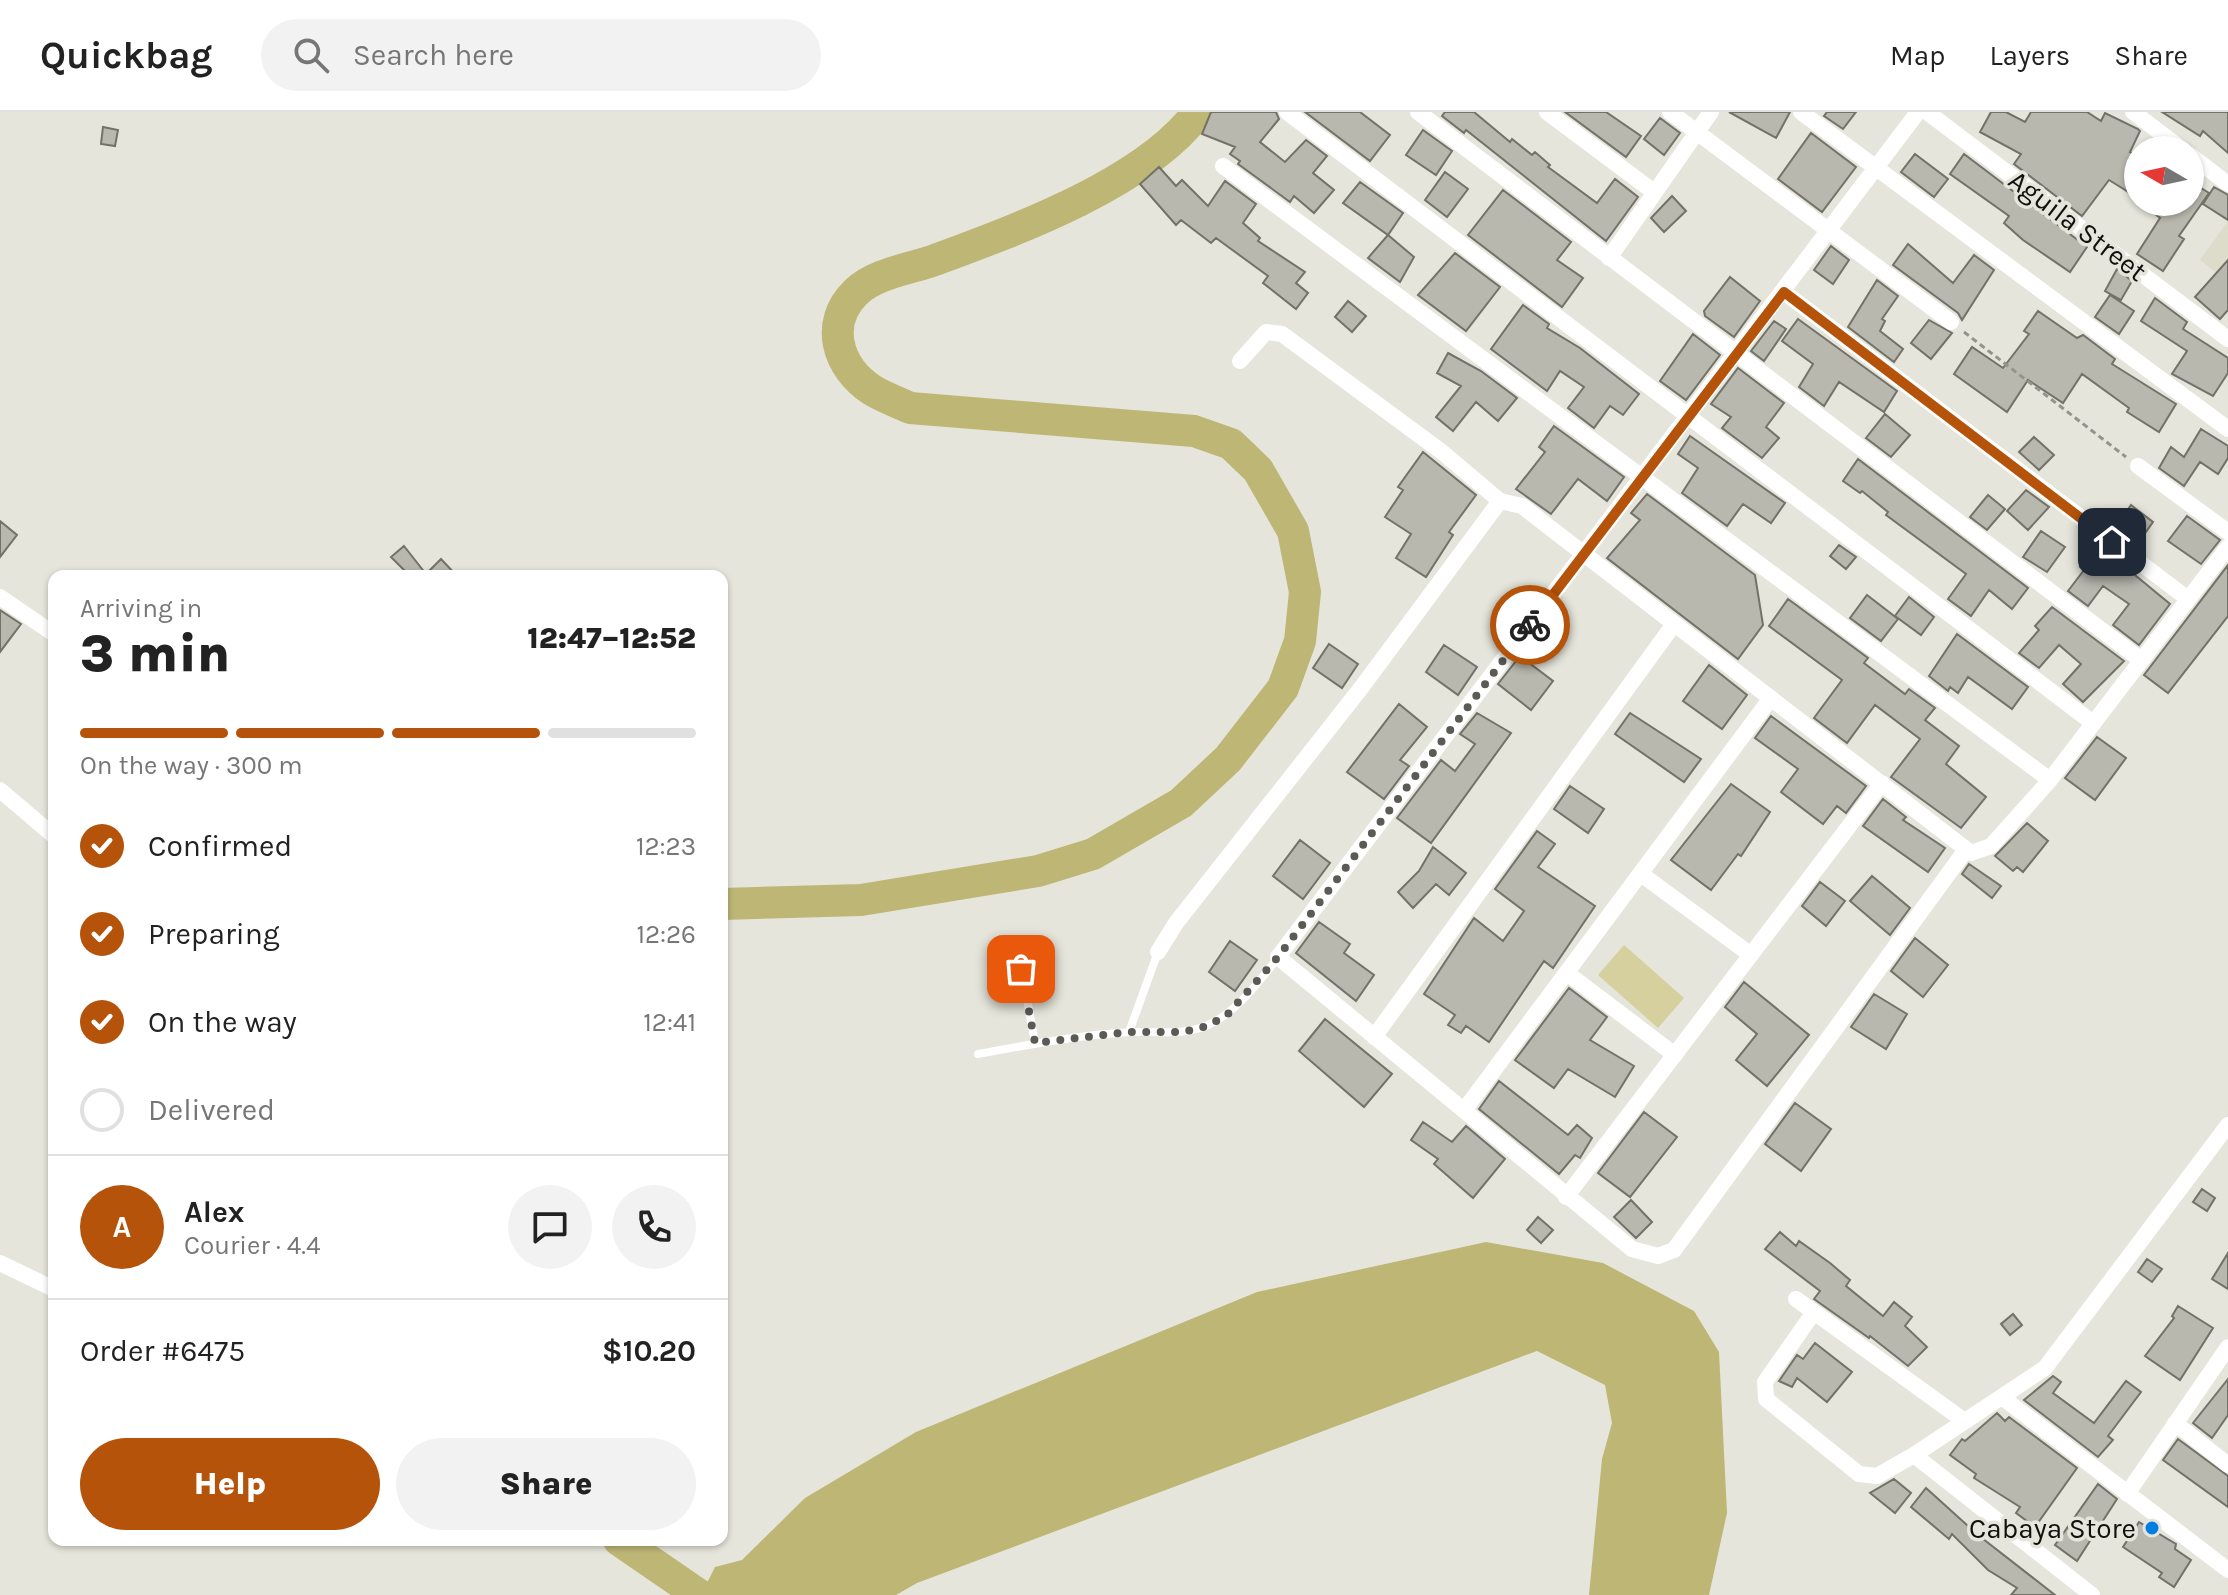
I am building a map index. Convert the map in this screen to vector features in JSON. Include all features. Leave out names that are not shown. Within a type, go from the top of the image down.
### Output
[{"type":"street","points":[[1287,112],[1560,322],[1691,415],[2093,723]]},
{"type":"street","points":[[1418,112],[2141,660]]},
{"type":"street","points":[[1547,112],[1654,192]]},
{"type":"street","points":[[1670,112],[1951,322]]},
{"type":"street","points":[[1609,258],[1711,112]]},
{"type":"street","points":[[1801,112],[2228,429]]},
{"type":"street","points":[[1918,112],[1738,354],[1278,957],[1465,1109],[1566,1197],[1640,1254],[1658,1256],[1674,1250],[1965,851]]},
{"type":"street","name":"Aguila Street","points":[[1927,112],[2228,339]]},
{"type":"street","points":[[2133,112],[2165,136]]},
{"type":"street","points":[[1223,166],[2050,780]]},
{"type":"street","points":[[2204,166],[2228,184]]},
{"type":"street","points":[[1784,292],[2188,599]]},
{"type":"street","points":[[1240,361],[1266,332],[1282,334],[1442,452],[1500,501],[1522,506],[1952,835],[1965,851],[1979,853],[1991,846],[2050,780],[2228,547]]},
{"type":"street","points":[[2138,466],[2228,532]]},
{"type":"street","points":[[1158,952],[1176,923],[1361,688],[1500,501]]},
{"type":"street","points":[[0,597],[48,630]]},
{"type":"street","points":[[1374,1037],[1674,624]]},
{"type":"street","points":[[1465,1109],[1771,698]]},
{"type":"street","points":[[1566,1197],[1882,783]]},
{"type":"street","points":[[0,790],[48,831]]},
{"type":"street","points":[[1641,874],[1751,955]]},
{"type":"street","points":[[1567,973],[1675,1055]]},
{"type":"street","points":[[1814,1312],[1765,1382],[1766,1399],[1859,1474],[1877,1476],[2003,1398],[2045,1368],[2064,1347],[2228,1125]]},
{"type":"street","points":[[0,1263],[48,1286]]},
{"type":"street","points":[[1796,1299],[1963,1420]]},
{"type":"street","points":[[2127,1494],[2175,1423],[2225,1358]]},
{"type":"street","points":[[2003,1398],[2228,1570]]},
{"type":"street","points":[[2175,1423],[2228,1465]]},
{"type":"street","points":[[1914,1455],[2092,1595]]},
{"type":"lane","points":[[1017,944],[1035,1043]]},
{"type":"lane","points":[[1129,1032],[1158,952]]},
{"type":"lane","points":[[978,1054],[1035,1043],[1129,1032],[1183,1032],[1207,1026],[1227,1015],[1278,957]]},
{"type":"path","points":[[1951,322],[2138,466]]},
{"type":"shaded area","points":[[2228,221],[2228,282],[2200,260]]},
{"type":"shaded area","points":[[1624,945],[1684,998],[1658,1028],[1598,975]]},
{"type":"shaded area","points":[[1486,1242],[1603,1263],[1694,1311],[1719,1352],[1727,1513],[1709,1595],[1589,1595],[1602,1459],[1612,1423],[1605,1385],[1537,1351],[917,1583],[896,1595],[701,1595],[715,1567],[742,1560],[805,1498],[916,1432],[1257,1292]]},
{"type":"building","points":[[1211,112],[1276,112],[1279,119],[1260,142],[1285,162],[1306,140],[1327,156],[1313,173],[1334,190],[1314,213],[1294,196],[1290,202],[1238,164],[1240,161],[1230,154],[1235,147],[1202,134]]},
{"type":"building","points":[[1305,112],[1360,112],[1390,135],[1370,161]]},
{"type":"building","points":[[1445,112],[1474,112],[1510,142],[1512,139],[1532,155],[1535,152],[1550,165],[1548,167],[1597,203],[1615,179],[1638,197],[1606,241],[1466,130],[1464,133],[1442,116]]},
{"type":"building","points":[[1565,112],[1606,112],[1641,136],[1626,157]]},
{"type":"building","points":[[1729,112],[1790,112],[1776,138]]},
{"type":"building","points":[[1827,112],[1856,112],[1843,129],[1824,116]]},
{"type":"building","points":[[1991,112],[2006,112],[2025,122],[2031,112],[2087,112],[2101,121],[2105,113],[2140,131],[2138,136],[2124,136],[2124,189],[2109,180],[2082,216],[2014,164],[2021,154],[1980,132]]},
{"type":"building","points":[[2162,112],[2228,112],[2228,153],[2203,131],[2200,136]]},
{"type":"building","points":[[1660,118],[1680,133],[1664,155],[1644,139]]},
{"type":"building","points":[[103,127],[118,130],[115,146],[101,144]]},
{"type":"building","points":[[1423,130],[1452,151],[1436,175],[1406,155]]},
{"type":"building","points":[[1811,133],[1856,167],[1822,212],[1778,179]]},
{"type":"building","points":[[1915,154],[1948,179],[1934,197],[1901,172]]},
{"type":"building","points":[[1964,154],[2087,247],[2070,272],[2023,240],[2004,223],[2009,216],[1950,174]]},
{"type":"building","points":[[1159,167],[1176,186],[1182,180],[1208,206],[1225,181],[1256,204],[1243,223],[1260,238],[1258,241],[1305,272],[1296,283],[1308,293],[1296,309],[1263,283],[1268,276],[1216,238],[1211,243],[1181,220],[1176,225],[1140,184]]},
{"type":"building","points":[[1445,172],[1468,189],[1447,217],[1425,200]]},
{"type":"building","points":[[1360,182],[1403,213],[1388,235],[1343,203]]},
{"type":"building","points":[[2214,187],[2228,195],[2228,220],[2204,205]]},
{"type":"building","points":[[1503,190],[1571,242],[1557,260],[1583,278],[1562,307],[1468,235]]},
{"type":"building","points":[[1672,196],[1686,211],[1664,232],[1651,218]]},
{"type":"building","points":[[2158,216],[2193,216],[2179,236],[2184,239],[2163,271],[2137,254],[2160,218]]},
{"type":"building","points":[[1388,235],[1414,257],[1400,282],[1368,258]]},
{"type":"building","points":[[1908,244],[1953,283],[1974,255],[1994,270],[1962,320],[1958,313],[1893,265]]},
{"type":"building","points":[[1831,246],[1849,260],[1833,284],[1814,270]]},
{"type":"building","points":[[1455,253],[1500,287],[1466,331],[1418,295]]},
{"type":"building","points":[[2228,260],[2228,310],[2220,319],[2195,297]]},
{"type":"building","points":[[2117,269],[2132,281],[2121,300],[2105,291]]},
{"type":"building","points":[[1730,277],[1760,301],[1734,337],[1705,316],[1704,311]]},
{"type":"building","points":[[1877,280],[1898,296],[1882,319],[1885,321],[1880,331],[1903,349],[1894,362],[1848,327]]},
{"type":"building","points":[[2110,295],[2134,311],[2119,334],[2095,317]]},
{"type":"building","points":[[2155,298],[2187,322],[2183,329],[2228,358],[2228,373],[2213,396],[2172,374],[2187,351],[2141,321]]},
{"type":"building","points":[[1348,301],[1366,316],[1352,332],[1335,317]]},
{"type":"building","points":[[1523,305],[1549,324],[1547,328],[1580,348],[1639,394],[1623,415],[1610,406],[1594,428],[1568,408],[1584,387],[1560,371],[1547,391],[1491,349]]},
{"type":"building","points":[[2038,311],[2077,338],[2083,335],[2115,359],[2112,364],[2176,404],[2159,432],[2127,412],[2129,408],[2082,374],[2063,403],[2028,380],[2007,412],[1954,374],[1972,347],[2003,368],[2029,334],[2024,331]]},
{"type":"building","points":[[1798,319],[1897,391],[1884,412],[1839,382],[1824,406],[1799,387],[1813,364],[1782,341]]},
{"type":"building","points":[[1929,320],[1952,333],[1931,359],[1911,343]]},
{"type":"building","points":[[1774,321],[1786,329],[1764,361],[1751,351]]},
{"type":"building","points":[[1693,334],[1720,355],[1686,400],[1660,381]]},
{"type":"building","points":[[1448,353],[1481,371],[1517,398],[1498,421],[1476,402],[1453,431],[1436,417],[1461,386],[1437,373]]},
{"type":"building","points":[[1738,368],[1784,403],[1766,427],[1779,438],[1762,458],[1722,428],[1731,417],[1711,404]]},
{"type":"building","points":[[1885,414],[1910,435],[1891,457],[1866,438]]},
{"type":"building","points":[[1554,426],[1624,477],[1607,501],[1578,479],[1551,514],[1516,489],[1545,452],[1539,447]]},
{"type":"building","points":[[2201,429],[2228,446],[2228,458],[2218,474],[2200,462],[2184,486],[2159,468],[2171,447],[2184,457]]},
{"type":"building","points":[[1690,436],[1785,503],[1771,523],[1743,504],[1727,526],[1682,493],[1698,468],[1678,454]]},
{"type":"building","points":[[2034,437],[2054,455],[2039,470],[2019,452]]},
{"type":"building","points":[[1423,452],[1476,495],[1449,532],[1453,535],[1426,577],[1396,558],[1411,534],[1385,517],[1403,490],[1398,487]]},
{"type":"building","points":[[1858,459],[2028,588],[2012,609],[1989,590],[1971,616],[1948,599],[1966,574],[1886,515],[1888,512],[1862,491],[1860,493],[1843,481]]},
{"type":"building","points":[[2026,490],[2049,507],[2028,530],[2007,511]]},
{"type":"building","points":[[1647,494],[1755,575],[1763,625],[1738,659],[1607,558],[1640,520],[1631,513]]},
{"type":"building","points":[[1988,495],[2005,509],[1987,530],[1970,517]]},
{"type":"building","points":[[2131,505],[2153,522],[2136,546],[2114,529]]},
{"type":"building","points":[[2187,516],[2220,540],[2201,564],[2168,541]]},
{"type":"building","points":[[0,521],[17,535],[0,557]]},
{"type":"building","points":[[2041,531],[2065,547],[2047,572],[2023,557]]},
{"type":"building","points":[[1839,545],[1856,557],[1846,569],[1830,556]]},
{"type":"building","points":[[404,546],[423,570],[404,570],[391,557]]},
{"type":"building","points":[[2101,547],[2170,604],[2139,645],[2113,625],[2129,604],[2103,586],[2088,606],[2068,591],[2084,570],[2080,567]]},
{"type":"building","points":[[441,559],[451,570],[430,570]]},
{"type":"building","points":[[2228,565],[2228,616],[2168,693],[2144,675]]},
{"type":"building","points":[[1867,595],[1898,619],[1881,641],[1850,618]]},
{"type":"building","points":[[1909,597],[1934,617],[1921,635],[1895,616]]},
{"type":"building","points":[[1788,599],[1868,658],[1864,663],[1905,694],[1909,689],[1935,708],[1925,720],[1959,746],[1946,764],[1986,797],[1961,828],[1891,777],[1920,739],[1875,705],[1847,743],[1814,718],[1842,680],[1769,626]]},
{"type":"building","points":[[2052,607],[2124,661],[2083,702],[2063,684],[2081,664],[2059,645],[2039,668],[2019,653],[2039,630],[2035,626]]},
{"type":"building","points":[[0,610],[21,624],[0,652]]},
{"type":"building","points":[[1957,634],[2028,687],[2012,709],[1968,677],[1958,693],[1950,687],[1948,691],[1929,676]]},
{"type":"building","points":[[1329,644],[1358,664],[1342,688],[1313,668]]},
{"type":"building","points":[[1444,645],[1477,667],[1458,695],[1426,672]]},
{"type":"building","points":[[1520,656],[1553,681],[1531,710],[1498,684]]},
{"type":"building","points":[[1709,665],[1747,695],[1722,729],[1683,701]]},
{"type":"building","points":[[1399,704],[1427,727],[1400,760],[1409,766],[1384,799],[1347,772]]},
{"type":"building","points":[[1477,713],[1511,733],[1431,843],[1397,818],[1441,760],[1455,771],[1475,744],[1460,734]]},
{"type":"building","points":[[1630,713],[1701,759],[1684,782],[1615,734]]},
{"type":"building","points":[[1771,716],[1866,786],[1846,813],[1837,806],[1823,824],[1781,792],[1798,769],[1755,738]]},
{"type":"building","points":[[2097,737],[2126,758],[2095,800],[2065,778]]},
{"type":"building","points":[[1731,784],[1770,812],[1741,856],[1738,854],[1711,890],[1671,860]]},
{"type":"building","points":[[1570,786],[1604,809],[1588,833],[1554,809]]},
{"type":"building","points":[[1883,799],[1906,817],[1903,820],[1945,848],[1928,872],[1863,826]]},
{"type":"building","points":[[2027,823],[2048,841],[2023,872],[2017,867],[2013,871],[1995,856]]},
{"type":"building","points":[[1537,831],[1555,844],[1538,867],[1595,906],[1553,968],[1544,961],[1489,1042],[1466,1026],[1461,1033],[1448,1025],[1455,1015],[1424,994],[1474,918],[1503,941],[1524,911],[1495,889]]},
{"type":"building","points":[[1300,840],[1330,863],[1303,899],[1273,876]]},
{"type":"building","points":[[1433,847],[1466,873],[1449,895],[1436,884],[1413,908],[1398,892],[1419,871]]},
{"type":"building","points":[[1969,864],[2001,886],[1992,898],[1962,874]]},
{"type":"building","points":[[1872,876],[1910,908],[1890,935],[1850,901]]},
{"type":"building","points":[[1820,882],[1845,901],[1826,926],[1802,906]]},
{"type":"building","points":[[1319,922],[1350,944],[1344,953],[1374,975],[1356,1001],[1296,953]]},
{"type":"building","points":[[1915,938],[1948,965],[1923,997],[1891,971]]},
{"type":"building","points":[[1230,941],[1257,960],[1235,991],[1209,972]]},
{"type":"building","points":[[1744,982],[1809,1035],[1767,1086],[1736,1060],[1757,1034],[1725,1007]]},
{"type":"building","points":[[1569,988],[1607,1017],[1590,1040],[1634,1066],[1615,1097],[1568,1069],[1554,1088],[1515,1060]]},
{"type":"building","points":[[1874,994],[1907,1014],[1886,1049],[1851,1027]]},
{"type":"building","points":[[1325,1019],[1392,1074],[1364,1107],[1299,1051]]},
{"type":"building","points":[[1499,1081],[1568,1135],[1577,1125],[1592,1138],[1580,1158],[1575,1155],[1559,1174],[1479,1109]]},
{"type":"building","points":[[1795,1103],[1831,1129],[1801,1171],[1765,1144]]},
{"type":"building","points":[[1644,1112],[1677,1137],[1630,1197],[1598,1173]]},
{"type":"building","points":[[1423,1122],[1452,1142],[1466,1126],[1505,1159],[1473,1198],[1434,1164],[1438,1159],[1411,1140]]},
{"type":"building","points":[[2202,1189],[2215,1198],[2207,1211],[2193,1202]]},
{"type":"building","points":[[1631,1200],[1652,1222],[1636,1238],[1614,1217]]},
{"type":"building","points":[[1538,1217],[1553,1230],[1541,1243],[1527,1230]]},
{"type":"building","points":[[1780,1232],[1796,1246],[1799,1241],[1830,1263],[1850,1280],[1846,1286],[1883,1316],[1894,1302],[1912,1317],[1905,1326],[1927,1347],[1908,1366],[1814,1299],[1820,1291],[1765,1249]]},
{"type":"building","points":[[2228,1253],[2228,1289],[2212,1279]]},
{"type":"building","points":[[2147,1259],[2162,1269],[2152,1282],[2138,1272]]},
{"type":"building","points":[[2178,1306],[2213,1328],[2180,1380],[2145,1356],[2174,1318],[2172,1316]]},
{"type":"building","points":[[2013,1314],[2022,1325],[2010,1335],[2001,1324]]},
{"type":"building","points":[[1815,1343],[1852,1372],[1827,1402],[1797,1378],[1792,1387],[1779,1381],[1797,1355],[1803,1359]]},
{"type":"building","points":[[2053,1376],[2061,1382],[2053,1393],[2094,1423],[2126,1381],[2141,1392],[2108,1436],[2113,1440],[2098,1457],[2024,1400]]},
{"type":"building","points":[[2228,1379],[2228,1415],[2212,1438],[2193,1423]]},
{"type":"building","points":[[1997,1413],[2005,1421],[2009,1417],[2077,1468],[2035,1527],[2016,1513],[2020,1507],[1974,1478],[1976,1474],[1950,1455],[1962,1439],[1965,1441]]},
{"type":"building","points":[[2178,1439],[2228,1476],[2228,1507],[2163,1460]]},
{"type":"building","points":[[1894,1479],[1911,1493],[1895,1513],[1870,1493]]},
{"type":"building","points":[[2098,1484],[2117,1499],[2077,1561],[2055,1545]]},
{"type":"building","points":[[1926,1488],[1978,1535],[2055,1595],[2011,1595],[2017,1588],[1988,1570],[1952,1534],[1949,1539],[1911,1507]]},
{"type":"building","points":[[2139,1522],[2176,1544],[2175,1549],[2191,1560],[2174,1587],[2159,1577],[2162,1573],[2123,1547]]},
{"type":"waterway","points":[[728,904],[861,900],[1038,871],[1093,854],[1181,803],[1228,759],[1283,688],[1300,641],[1305,592],[1293,531],[1258,470],[1231,444],[1194,431],[910,408],[876,393],[860,380],[850,369],[839,344],[840,317],[846,304],[864,286],[883,276],[1003,234],[1077,201],[1146,161],[1175,138],[1198,112]]},
{"type":"waterway","points":[[628,1546],[699,1595]]},
{"type":"way so far","points":[[1021,969],[1035,1043],[1129,1032],[1183,1032],[1207,1026],[1227,1015],[1278,957],[1530,625]]},
{"type":"place","name":"Cabaya Store","points":[[2152,1528]]},
{"type":"route","points":[[1530,625],[1784,292],[2112,542]]}]
